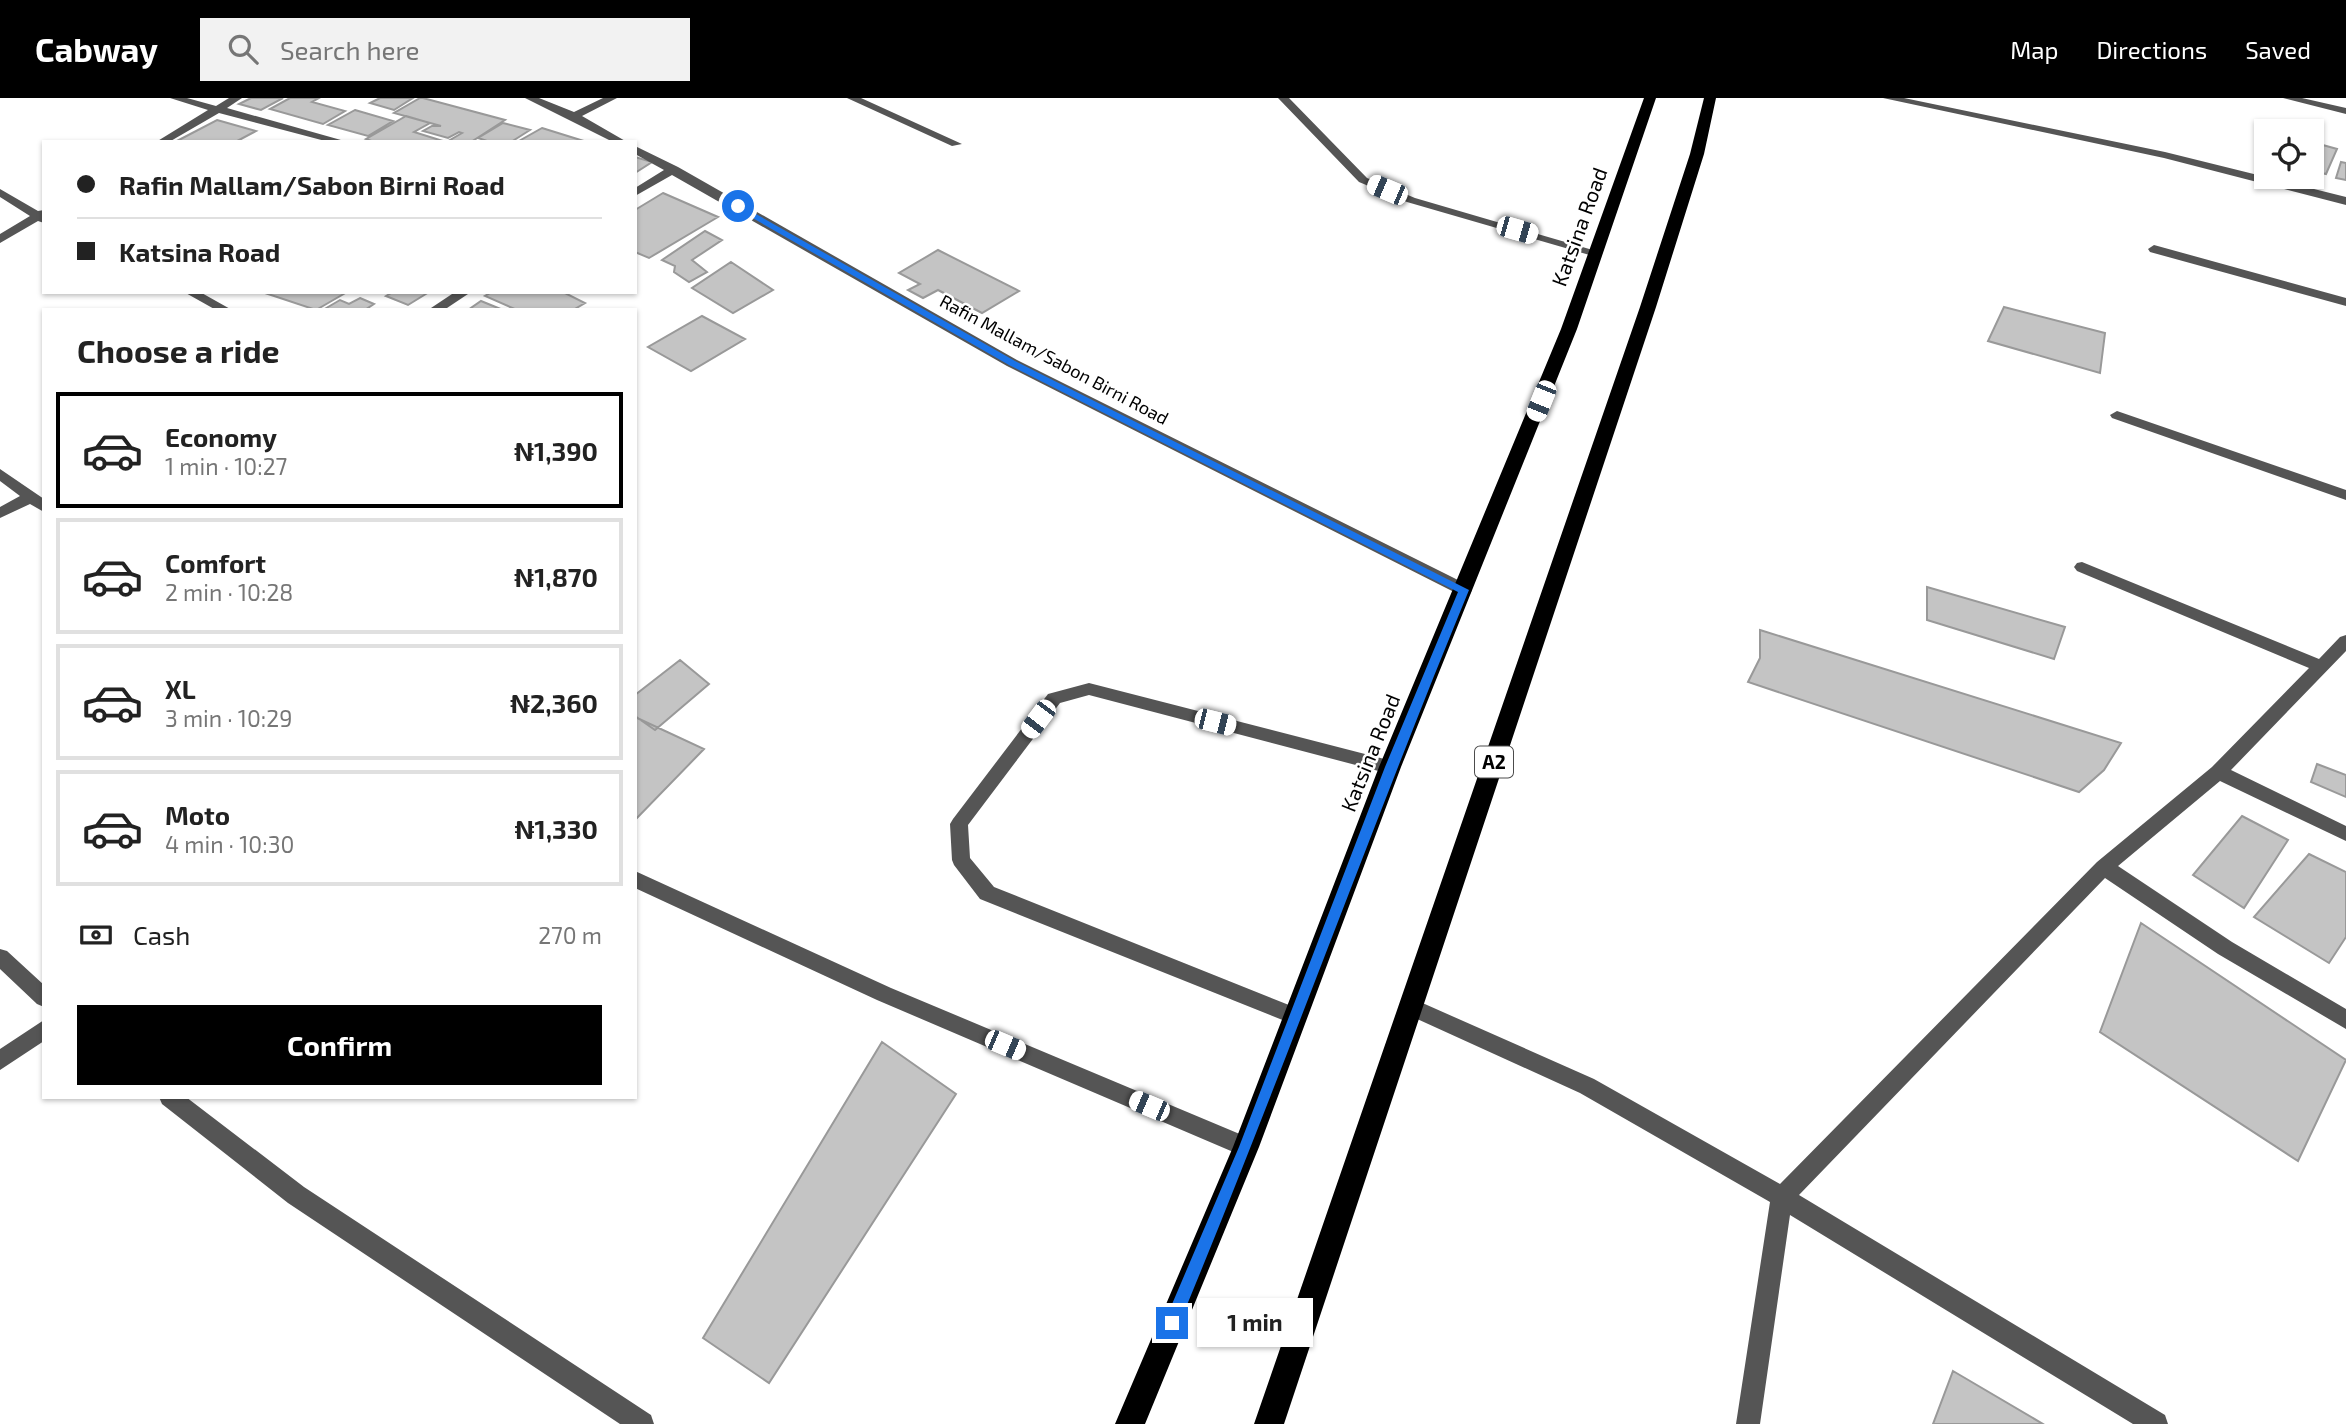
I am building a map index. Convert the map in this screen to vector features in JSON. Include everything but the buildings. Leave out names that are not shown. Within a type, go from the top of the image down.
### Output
[{"type":"highway","name":"Katsina Road","points":[[1130,1424],[1246,1147],[1391,767],[1570,329],[1650,98]]},
{"type":"highway","name":"A2","points":[[1269,1424],[1648,307],[1697,154],[1710,98]]},
{"type":"street","points":[[175,98],[334,140]]},
{"type":"street","points":[[164,140],[237,98]]},
{"type":"street","points":[[530,98],[574,116],[618,140]]},
{"type":"street","points":[[574,116],[612,98]]},
{"type":"street","points":[[852,98],[956,144]]},
{"type":"street","points":[[1283,98],[1363,180],[1411,201],[1597,253]]},
{"type":"street","points":[[1888,98],[2138,149],[2346,201]]},
{"type":"street","points":[[2288,98],[2346,111]]},
{"type":"street","name":"Rafin Mallam/Sabon Birni Road","points":[[637,150],[1012,363],[1464,590]]},
{"type":"street","points":[[637,192],[674,169]]},
{"type":"street","points":[[0,192],[41,217]]},
{"type":"street","points":[[0,239],[41,217]]},
{"type":"street","points":[[2154,249],[2346,302]]},
{"type":"street","points":[[194,294],[222,308]]},
{"type":"street","points":[[437,308],[462,294]]},
{"type":"street","points":[[2117,415],[2346,495]]},
{"type":"street","points":[[0,474],[42,505]]},
{"type":"street","points":[[0,513],[32,496]]},
{"type":"street","points":[[2082,568],[2323,667]]},
{"type":"street","points":[[1748,1424],[1782,1197],[2104,867],[2218,772],[2346,641]]},
{"type":"street","points":[[1297,1017],[987,893],[961,860],[960,824],[1054,698],[1089,689],[1391,767]]},
{"type":"street","points":[[2218,772],[2346,834]]},
{"type":"street","points":[[2104,867],[2225,948],[2346,1020]]},
{"type":"street","points":[[637,880],[884,994],[1246,1147]]},
{"type":"street","points":[[0,957],[42,996]]},
{"type":"street","points":[[1411,1007],[1587,1086],[1782,1197],[2156,1424]]},
{"type":"street","points":[[0,1061],[42,1030]]},
{"type":"street","points":[[172,1099],[296,1195],[642,1424]]},
{"type":"route","points":[[738,206],[1012,363],[1464,590],[1391,767],[1246,1147],[1172,1323]]}]
